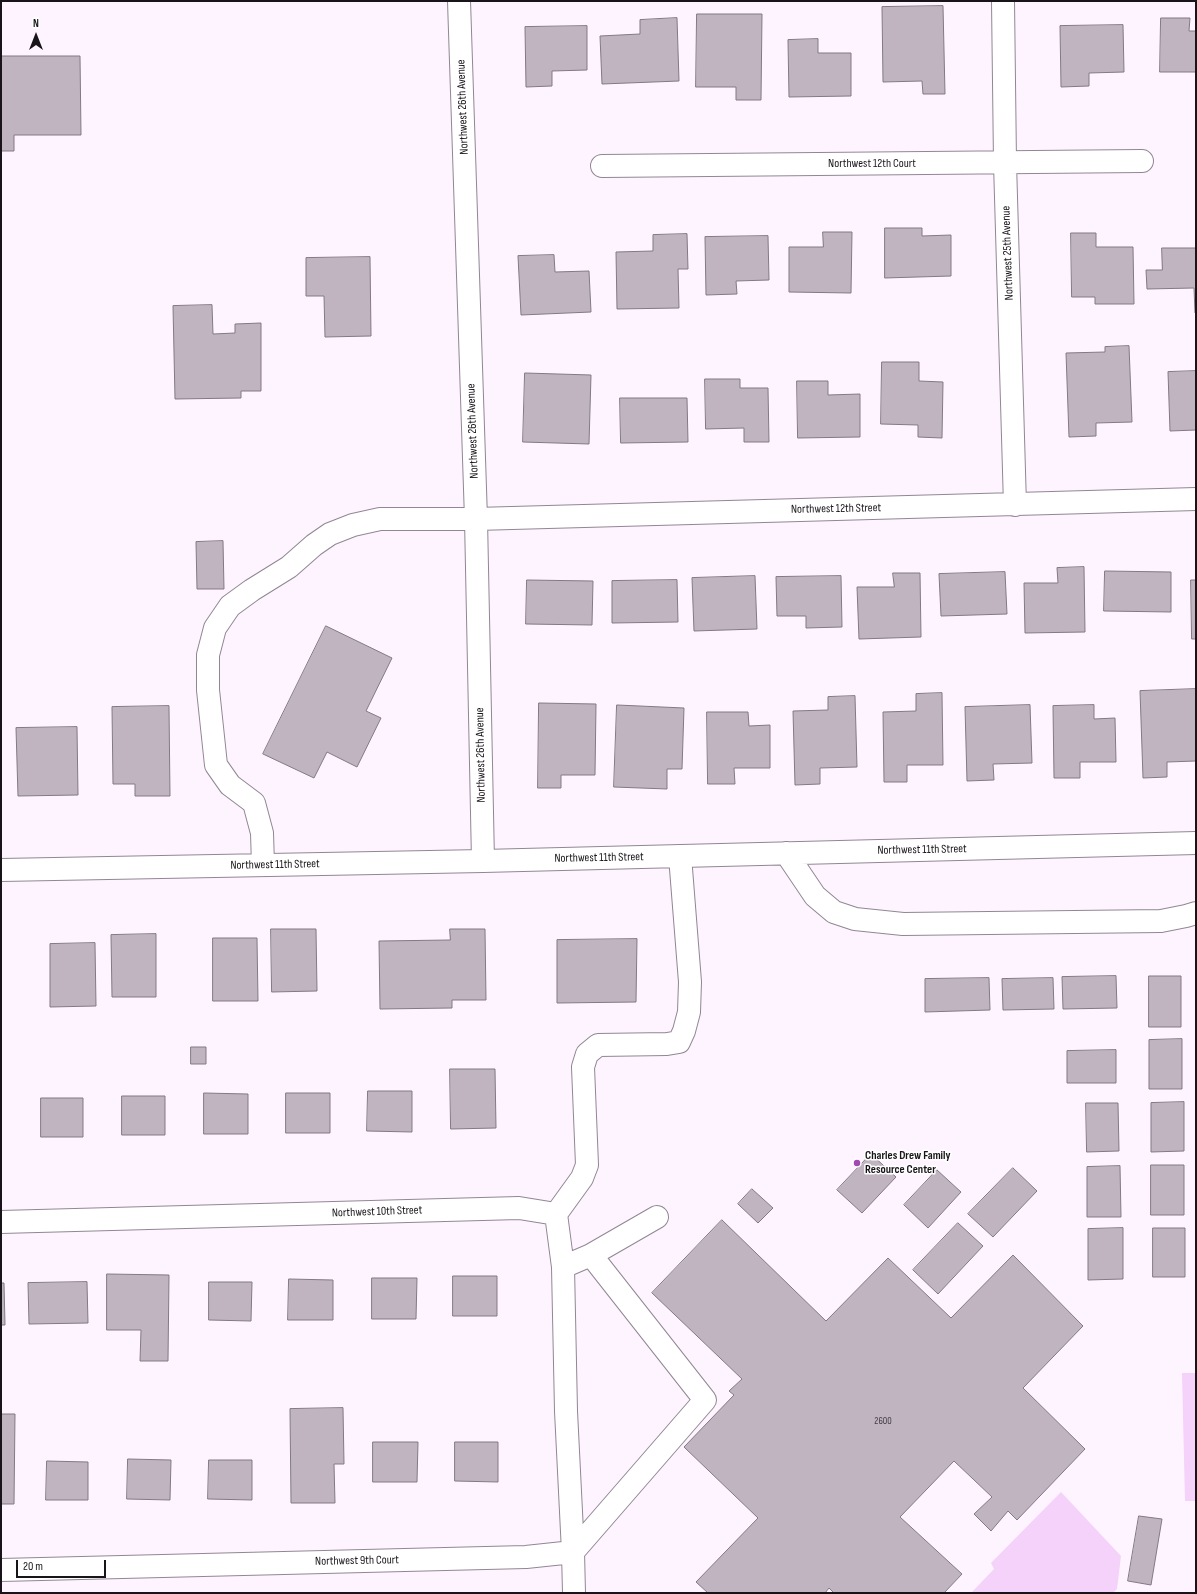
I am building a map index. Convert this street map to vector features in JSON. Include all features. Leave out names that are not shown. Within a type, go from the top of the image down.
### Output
[{"type":"street","name":"Northwest 26th Avenue","points":[[459,1],[476,519],[483,861]]},
{"type":"street","name":"Northwest 25th Avenue","points":[[1003,1],[1005,163],[1015,505]]},
{"type":"street","name":"Northwest 12th Court","points":[[602,166],[1142,161]]},
{"type":"street","name":"Northwest 12th Street","points":[[263,865],[262,833],[254,803],[230,785],[216,765],[208,690],[208,655],[215,628],[230,606],[252,590],[289,567],[314,544],[330,534],[353,525],[380,519],[476,519],[1196,499]]},
{"type":"street","name":"Northwest 11th Street","points":[[1,870],[483,861],[1196,843]]},
{"type":"street","points":[[786,853],[815,896],[834,912],[855,919],[902,924],[1161,921],[1196,913]]},
{"type":"street","points":[[574,1593],[566,1411],[563,1267],[556,1214],[582,1178],[587,1165],[583,1067],[587,1054],[598,1045],[667,1044],[678,1042],[684,1031],[689,1012],[690,982],[680,856]]},
{"type":"street","name":"Northwest 10th Street","points":[[1,1222],[519,1208],[556,1214]]},
{"type":"street","points":[[563,1267],[590,1255],[657,1217]]},
{"type":"street","points":[[573,1552],[705,1400],[590,1255]]},
{"type":"street","name":"Northwest 9th Court","points":[[1,1570],[526,1557],[573,1552]]},
{"type":"shaded area","points":[[1182,1373],[1196,1373],[1196,1501],[1185,1501]]},
{"type":"shaded area","points":[[1061,1492],[1121,1556],[1117,1589],[1113,1593],[971,1593],[994,1569],[991,1563]]},
{"type":"building","points":[[943,6],[945,94],[923,94],[922,81],[883,82],[882,7]]},
{"type":"building","points":[[697,14],[762,14],[761,100],[736,100],[736,87],[696,87]]},
{"type":"building","points":[[677,18],[679,81],[602,84],[600,36],[640,34],[640,20]]},
{"type":"building","points":[[1161,18],[1190,18],[1189,31],[1196,31],[1196,72],[1160,72]]},
{"type":"building","points":[[1123,25],[1124,72],[1089,73],[1089,86],[1061,87],[1060,26]]},
{"type":"building","points":[[587,26],[587,70],[552,71],[552,86],[526,87],[525,27]]},
{"type":"building","points":[[818,39],[818,53],[851,53],[851,96],[789,97],[788,40]]},
{"type":"building","points":[[1,56],[80,56],[81,135],[14,135],[14,151],[1,151]]},
{"type":"building","points":[[885,228],[922,228],[922,236],[951,235],[951,276],[885,278]]},
{"type":"building","points":[[823,232],[852,232],[851,293],[789,292],[789,247],[823,247]]},
{"type":"building","points":[[1071,233],[1096,233],[1096,247],[1133,247],[1134,304],[1095,304],[1095,297],[1072,297]]},
{"type":"building","points":[[687,234],[688,269],[678,269],[679,308],[617,309],[616,252],[653,251],[653,235]]},
{"type":"building","points":[[768,236],[769,280],[736,281],[737,294],[706,295],[705,237]]},
{"type":"building","points":[[1162,248],[1196,248],[1196,313],[1194,288],[1147,289],[1146,270],[1162,270]]},
{"type":"building","points":[[554,255],[555,272],[589,271],[591,312],[521,315],[518,256]]},
{"type":"building","points":[[370,257],[371,336],[325,337],[324,296],[306,296],[306,258]]},
{"type":"building","points":[[212,305],[213,334],[235,333],[235,324],[261,323],[261,391],[241,391],[241,398],[175,399],[173,306]]},
{"type":"building","points":[[1129,346],[1132,422],[1096,423],[1096,436],[1069,437],[1066,353],[1105,352],[1105,347]]},
{"type":"building","points":[[882,362],[919,362],[919,381],[943,382],[942,438],[918,437],[918,425],[881,424]]},
{"type":"building","points":[[1196,371],[1196,430],[1170,431],[1168,372]]},
{"type":"building","points":[[525,373],[591,375],[589,444],[523,442]]},
{"type":"building","points":[[705,379],[740,379],[740,388],[768,388],[769,442],[744,442],[744,428],[706,429]]},
{"type":"building","points":[[797,381],[828,381],[828,395],[860,394],[860,437],[798,438]]},
{"type":"building","points":[[620,398],[687,398],[688,442],[621,443]]},
{"type":"building","points":[[223,541],[224,589],[197,589],[196,542]]},
{"type":"building","points":[[1084,567],[1085,632],[1025,633],[1024,583],[1058,583],[1057,568]]},
{"type":"building","points":[[1105,571],[1171,572],[1171,612],[1104,611]]},
{"type":"building","points":[[1005,572],[1007,614],[941,616],[939,574]]},
{"type":"building","points":[[893,573],[920,573],[921,637],[859,639],[857,587],[894,587]]},
{"type":"building","points":[[755,576],[757,629],[694,631],[692,578]]},
{"type":"building","points":[[841,576],[842,627],[806,628],[806,616],[777,616],[776,577]]},
{"type":"building","points":[[527,580],[593,581],[592,625],[526,624]]},
{"type":"building","points":[[677,580],[678,622],[612,623],[612,581]]},
{"type":"building","points":[[1191,580],[1196,580],[1196,639],[1192,639]]},
{"type":"building","points":[[326,626],[392,658],[366,711],[381,718],[357,767],[327,752],[314,778],[263,754]]},
{"type":"building","points":[[1196,689],[1196,761],[1167,762],[1167,777],[1143,778],[1140,691]]},
{"type":"building","points":[[942,693],[943,765],[907,765],[907,782],[884,782],[883,712],[916,711],[916,694]]},
{"type":"building","points":[[855,696],[857,767],[820,768],[820,784],[795,785],[793,711],[828,710],[828,697]]},
{"type":"building","points":[[539,703],[596,704],[595,775],[561,775],[561,788],[538,788]]},
{"type":"building","points":[[617,705],[684,708],[682,769],[667,769],[667,789],[614,787]]},
{"type":"building","points":[[1030,705],[1032,763],[993,764],[994,780],[967,781],[965,707]]},
{"type":"building","points":[[1094,705],[1094,719],[1115,718],[1116,762],[1080,762],[1080,778],[1054,778],[1053,706]]},
{"type":"building","points":[[169,706],[170,796],[135,796],[135,784],[113,784],[112,707]]},
{"type":"building","points":[[707,712],[748,712],[749,726],[770,725],[770,768],[734,768],[735,784],[708,784]]},
{"type":"building","points":[[77,727],[78,795],[18,796],[16,728]]},
{"type":"building","points":[[271,929],[316,929],[317,991],[272,992]]},
{"type":"building","points":[[450,929],[485,929],[486,1000],[452,1000],[452,1008],[380,1009],[379,941],[450,940]]},
{"type":"building","points":[[156,934],[156,997],[112,997],[111,935]]},
{"type":"building","points":[[213,938],[257,938],[258,1001],[213,1001]]},
{"type":"building","points":[[637,939],[636,1002],[557,1003],[557,940]]},
{"type":"building","points":[[95,943],[96,1006],[50,1007],[50,944]]},
{"type":"building","points":[[1116,976],[1117,1008],[1063,1009],[1062,977]]},
{"type":"building","points":[[1149,976],[1181,976],[1181,1027],[1149,1027]]},
{"type":"building","points":[[989,978],[990,1010],[925,1012],[925,979]]},
{"type":"building","points":[[1053,978],[1054,1009],[1003,1010],[1002,979]]},
{"type":"building","points":[[1182,1039],[1182,1089],[1149,1089],[1149,1040]]},
{"type":"building","points":[[191,1047],[206,1047],[206,1064],[191,1064]]},
{"type":"building","points":[[1116,1050],[1116,1083],[1067,1083],[1067,1051]]},
{"type":"building","points":[[450,1069],[495,1069],[496,1128],[451,1129]]},
{"type":"building","points":[[368,1091],[412,1091],[412,1132],[367,1131]]},
{"type":"building","points":[[204,1093],[248,1094],[248,1134],[204,1134]]},
{"type":"building","points":[[286,1093],[330,1093],[330,1133],[286,1133]]},
{"type":"building","points":[[122,1096],[165,1096],[165,1135],[122,1135]]},
{"type":"building","points":[[41,1098],[83,1098],[83,1137],[41,1137]]},
{"type":"building","points":[[1184,1102],[1184,1151],[1151,1152],[1151,1103]]},
{"type":"building","points":[[1086,1103],[1118,1103],[1119,1151],[1087,1152]]},
{"type":"building","points":[[871,1154],[896,1177],[862,1213],[837,1190]]},
{"type":"building","points":[[1151,1165],[1184,1165],[1184,1215],[1151,1215]]},
{"type":"building","points":[[1120,1166],[1121,1217],[1087,1217],[1087,1167]]},
{"type":"building","points":[[1013,1168],[1037,1191],[993,1237],[968,1214]]},
{"type":"building","points":[[937,1170],[961,1192],[928,1228],[904,1205]]},
{"type":"building","points":[[752,1189],[773,1208],[758,1223],[738,1204]]},
{"type":"building","points":[[722,1220],[826,1321],[888,1258],[951,1318],[1013,1255],[1083,1326],[1023,1388],[1085,1449],[1017,1520],[1008,1511],[991,1531],[974,1514],[992,1497],[954,1461],[900,1517],[962,1574],[944,1593],[834,1593],[829,1588],[825,1593],[708,1593],[696,1582],[758,1518],[684,1447],[734,1395],[729,1391],[742,1379],[652,1293]]},
{"type":"building","points":[[958,1223],[983,1246],[938,1294],[913,1270]]},
{"type":"building","points":[[1123,1228],[1123,1279],[1088,1280],[1088,1229]]},
{"type":"building","points":[[1153,1228],[1185,1228],[1185,1277],[1153,1277]]},
{"type":"building","points":[[107,1274],[169,1275],[168,1361],[140,1361],[141,1330],[107,1330]]},
{"type":"building","points":[[453,1276],[497,1276],[497,1316],[453,1316]]},
{"type":"building","points":[[372,1278],[417,1278],[416,1319],[372,1319]]},
{"type":"building","points":[[289,1279],[333,1280],[333,1320],[288,1320]]},
{"type":"building","points":[[87,1282],[88,1323],[29,1324],[28,1283]]},
{"type":"building","points":[[209,1282],[252,1282],[251,1321],[209,1320]]},
{"type":"building","points":[[1,1283],[4,1283],[5,1325],[1,1325]]},
{"type":"building","points":[[343,1408],[344,1464],[334,1464],[335,1503],[291,1503],[290,1409]]},
{"type":"building","points":[[1,1414],[15,1414],[14,1504],[1,1504]]},
{"type":"building","points":[[373,1442],[418,1442],[417,1482],[373,1482]]},
{"type":"building","points":[[455,1442],[498,1442],[498,1482],[455,1481]]},
{"type":"building","points":[[128,1459],[171,1460],[170,1500],[127,1499]]},
{"type":"building","points":[[209,1460],[252,1460],[252,1500],[208,1499]]},
{"type":"building","points":[[47,1461],[88,1462],[88,1500],[46,1500]]},
{"type":"building","points":[[1139,1516],[1162,1519],[1151,1585],[1128,1581]]},
{"type":"place","name":"Charles Drew Family Resource Center","points":[[857,1163]]}]
